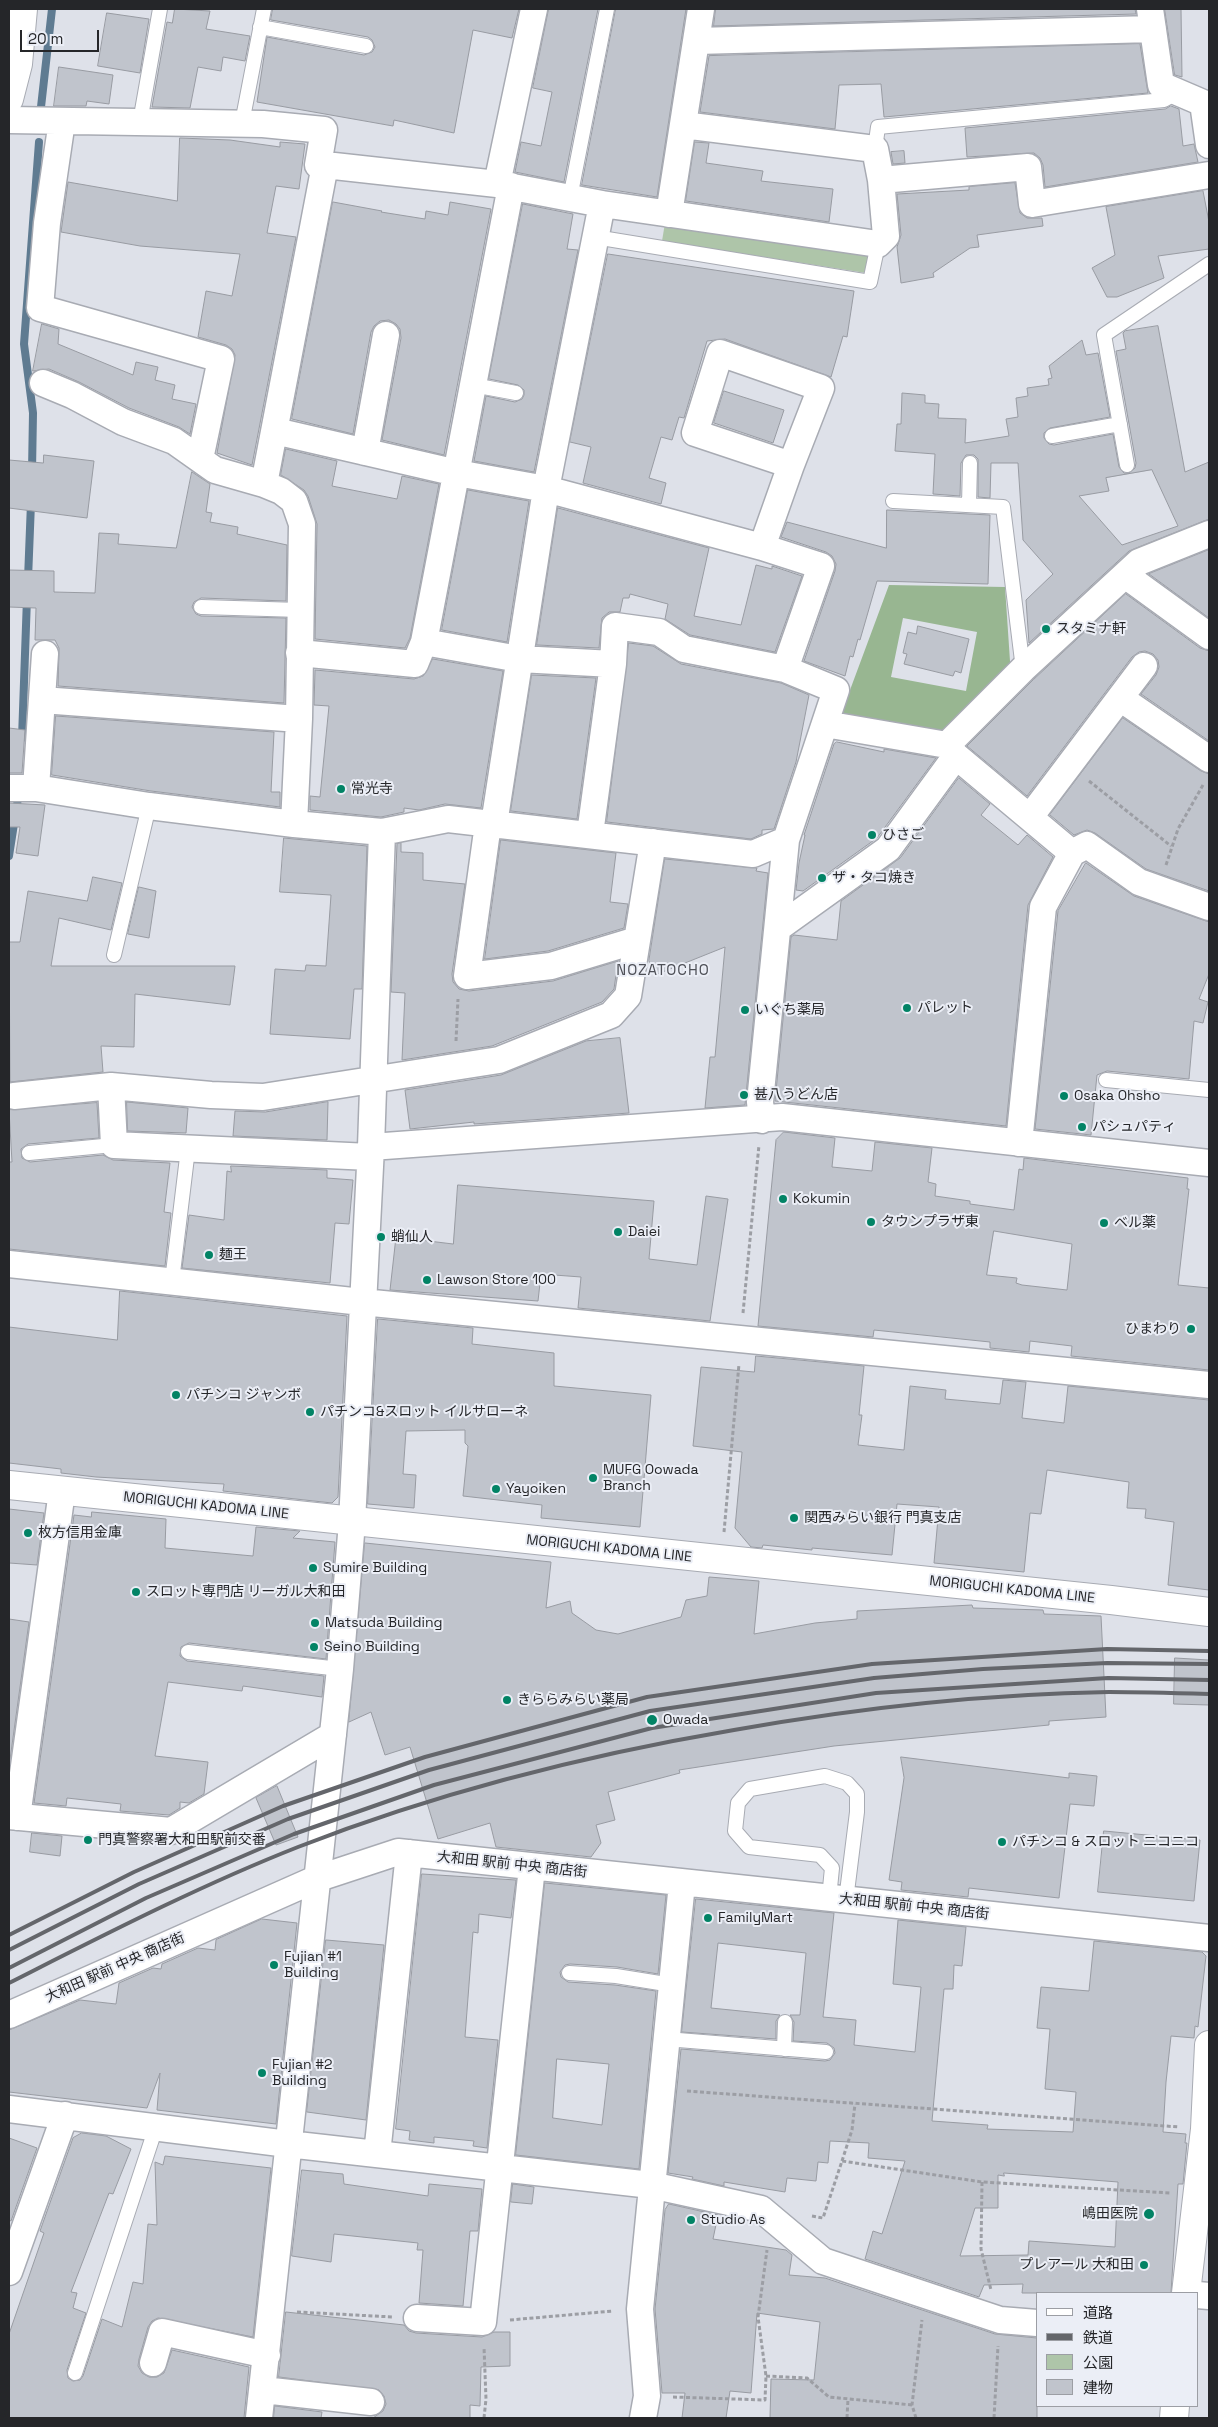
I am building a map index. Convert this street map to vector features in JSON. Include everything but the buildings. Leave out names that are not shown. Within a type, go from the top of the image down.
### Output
[{"type":"main road","points":[[9,98],[13,62],[23,9]]},
{"type":"main road","name":"MORIGUCHI KADOMA LINE","points":[[9,1485],[1111,1600],[1209,1612]]},
{"type":"main road","points":[[1186,2292],[1205,2129],[1209,2045]]},
{"type":"street","points":[[299,653],[415,664],[424,642],[473,385],[534,9]]},
{"type":"street","points":[[669,214],[701,9]]},
{"type":"street","points":[[696,41],[1152,19],[1161,85],[1206,104],[1209,145]]},
{"type":"street","points":[[9,120],[242,124],[324,130],[318,165],[504,185],[602,204],[878,244],[886,236],[881,180],[875,149],[683,125]]},
{"type":"street","points":[[62,121],[47,223],[40,308],[221,359],[200,460]]},
{"type":"street","points":[[264,484],[325,165]]},
{"type":"street","points":[[881,180],[1028,167],[1032,204],[1209,175]]},
{"type":"street","points":[[602,204],[546,488],[467,976],[551,966],[637,940]]},
{"type":"street","points":[[365,452],[386,335]]},
{"type":"street","points":[[762,548],[791,465],[822,388],[720,353],[695,433],[791,465]]},
{"type":"street","points":[[43,384],[72,395],[123,422],[174,441],[215,470],[264,484],[281,491],[294,501],[302,524],[299,653],[300,719],[294,824]]},
{"type":"street","points":[[275,431],[457,473],[546,488],[821,566],[785,670]]},
{"type":"street","points":[[778,928],[888,849],[952,750],[1023,669],[1139,562],[1209,534]]},
{"type":"street","points":[[1125,575],[1209,636]]},
{"type":"street","points":[[590,834],[613,664],[615,626],[659,632],[684,649],[785,670],[836,690],[786,840],[760,1102],[762,1120]]},
{"type":"street","points":[[424,642],[519,658],[613,664]]},
{"type":"street","points":[[45,654],[42,700],[21,788],[294,824],[382,832],[448,819],[754,854],[786,840]]},
{"type":"street","points":[[1030,817],[1144,666]]},
{"type":"street","points":[[1120,698],[1207,770]]},
{"type":"street","points":[[42,700],[300,719]]},
{"type":"street","points":[[825,724],[952,750],[1072,853]]},
{"type":"street","points":[[259,2418],[340,1669],[352,1522],[371,1152],[382,832]]},
{"type":"street","points":[[14,1096],[110,1086],[212,1096],[263,1097],[373,1078],[499,1060],[611,1015],[628,996],[654,842]]},
{"type":"street","points":[[1019,1143],[1043,908],[1072,853],[1087,845],[1139,882],[1209,907]]},
{"type":"street","points":[[110,1086],[114,1145],[188,1149],[371,1152],[782,1117],[1209,1163]]},
{"type":"street","points":[[9,1264],[362,1302],[1209,1384]]},
{"type":"street","points":[[62,1491],[13,1816],[171,1831],[333,1735]]},
{"type":"street","name":"大和田 駅前 中央 商店街","points":[[9,2015],[316,1879],[398,1852],[1209,1938]]},
{"type":"street","points":[[378,2154],[409,1853]]},
{"type":"street","points":[[417,2318],[483,2322],[532,1867]]},
{"type":"street","points":[[645,2407],[640,2309],[682,1883]]},
{"type":"street","points":[[9,2109],[288,2144],[651,2185],[761,2209],[823,2261],[1000,2320],[1036,2323]]},
{"type":"street","points":[[9,2272],[65,2115]]},
{"type":"street","points":[[153,2363],[162,2332],[267,2354]]},
{"type":"street","points":[[263,2390],[371,2402]]},
{"type":"lane","points":[[140,122],[157,9]]},
{"type":"lane","points":[[242,124],[264,9]]},
{"type":"lane","points":[[570,198],[607,9]]},
{"type":"lane","points":[[260,27],[366,46]]},
{"type":"lane","points":[[875,149],[878,126],[1164,100],[1178,92]]},
{"type":"lane","points":[[595,237],[870,282],[878,244]]},
{"type":"lane","points":[[1127,465],[1104,335],[1209,264]]},
{"type":"lane","points":[[473,385],[516,393]]},
{"type":"lane","points":[[1052,436],[1120,424]]},
{"type":"lane","points":[[969,505],[970,463]]},
{"type":"lane","points":[[893,501],[1003,507],[1023,669]]},
{"type":"lane","points":[[201,606],[300,610]]},
{"type":"lane","points":[[114,955],[149,806]]},
{"type":"lane","points":[[1106,1080],[1209,1090]]},
{"type":"lane","points":[[29,1153],[114,1145]]},
{"type":"lane","points":[[172,1282],[188,1149]]},
{"type":"lane","points":[[188,1652],[340,1669]]},
{"type":"lane","points":[[825,1776],[847,1782],[857,1794],[858,1812],[837,1899],[832,1868],[820,1854],[750,1847],[735,1831],[738,1803],[750,1789],[825,1776]]},
{"type":"lane","points":[[570,1973],[616,1976],[672,1985]]},
{"type":"lane","points":[[784,2049],[785,2022]]},
{"type":"lane","points":[[666,2039],[826,2052]]},
{"type":"lane","points":[[75,2373],[156,2127]]},
{"type":"path","points":[[1069,765],[1171,846]]},
{"type":"path","points":[[1160,890],[1171,846],[1207,770]]},
{"type":"path","points":[[455,1066],[458,983],[467,976]]},
{"type":"path","points":[[661,2089],[1205,2129]]},
{"type":"path","points":[[645,2407],[765,2400],[766,2376],[758,2317],[772,2218],[792,2212],[823,2218],[852,2130],[855,2103]]},
{"type":"path","points":[[842,2161],[982,2182],[1198,2195]]},
{"type":"path","points":[[982,2182],[981,2249],[990,2279],[993,2312],[1000,2320],[994,2418]]},
{"type":"path","points":[[916,2418],[912,2405],[925,2295]]},
{"type":"path","points":[[484,2418],[486,2398],[483,2322],[640,2309]]},
{"type":"path","points":[[271,2310],[417,2318]]},
{"type":"path","points":[[766,2376],[807,2378],[829,2397],[912,2405]]},
{"type":"path","points":[[847,2418],[848,2399]]},
{"type":"green space","points":[[665,223],[869,256],[866,273],[662,241]]},
{"type":"green space","points":[[889,585],[1005,587],[1011,676],[953,732],[933,738],[840,717]],"holes":[[[903,618],[977,632],[966,691],[891,677]]]},
{"type":"waterway","points":[[41,107],[52,9]]},
{"type":"waterway","points":[[32,471],[33,413],[24,344],[39,142]]},
{"type":"waterway","points":[[28,579],[31,503]]},
{"type":"waterway","points":[[22,738],[27,598]]},
{"type":"waterway","points":[[9,856],[19,792]]},
{"type":"railway","points":[[9,1935],[134,1872],[283,1806],[425,1757],[647,1697],[872,1664],[1107,1649],[1209,1651]]},
{"type":"railway","points":[[9,1950],[139,1884],[288,1819],[429,1770],[650,1711],[874,1678],[983,1669],[1107,1663],[1209,1664]]},
{"type":"railway","points":[[9,1968],[146,1898],[294,1834],[434,1785],[652,1728],[876,1693],[1108,1678],[1209,1680]]},
{"type":"railway","points":[[9,1983],[116,1929],[261,1862],[351,1827],[459,1792],[513,1777],[679,1740],[781,1722],[874,1709],[968,1699],[1062,1693],[1209,1694]]},
{"type":"place","name":"スタミナ軒","points":[[1046,629]]},
{"type":"place","name":"常光寺","points":[[341,789]]},
{"type":"place","name":"ひさご","points":[[872,835]]},
{"type":"place","name":"ザ・タコ焼き","points":[[822,878]]},
{"type":"place","name":"パレット","points":[[907,1008]]},
{"type":"place","name":"いぐち薬局","points":[[745,1010]]},
{"type":"place","name":"甚八うどん店","points":[[744,1095]]},
{"type":"place","name":"Osaka Ohsho","points":[[1064,1096]]},
{"type":"place","name":"パシュパティ","points":[[1082,1127]]},
{"type":"place","name":"Kokumin","points":[[783,1199]]},
{"type":"place","name":"タウンプラザ東","points":[[871,1222]]},
{"type":"place","name":"ベル薬","points":[[1104,1223]]},
{"type":"place","name":"Daiei","points":[[618,1232]]},
{"type":"place","name":"蛸仙人","points":[[381,1237]]},
{"type":"place","name":"麺王","points":[[209,1255]]},
{"type":"place","name":"Lawson Store 100","points":[[427,1280]]},
{"type":"place","name":"ひまわり","points":[[1191,1329]]},
{"type":"place","name":"パチンコ ジャンボ","points":[[176,1395]]},
{"type":"place","name":"パチンコ&スロット イルサローネ","points":[[310,1412]]},
{"type":"place","name":"MUFG Oowada Branch","points":[[593,1478]]},
{"type":"place","name":"Yayoiken","points":[[496,1489]]},
{"type":"place","name":"関西みらい銀行 門真支店","points":[[794,1518]]},
{"type":"place","name":"枚方信用金庫","points":[[28,1533]]},
{"type":"place","name":"Sumire Building","points":[[313,1568]]},
{"type":"place","name":"スロット専門店 リーガル大和田","points":[[136,1592]]},
{"type":"place","name":"Matsuda Building","points":[[315,1623]]},
{"type":"place","name":"Seino Building","points":[[314,1647]]},
{"type":"place","name":"きららみらい薬局","points":[[507,1700]]},
{"type":"place","name":"Owada","points":[[652,1720]]},
{"type":"place","name":"門真警察署大和田駅前交番","points":[[88,1840]]},
{"type":"place","name":"パチンコ & スロット ニコニコ","points":[[1002,1842]]},
{"type":"place","name":"FamilyMart","points":[[708,1918]]},
{"type":"place","name":"Fujian #1 Building","points":[[274,1965]]},
{"type":"place","name":"Fujian #2 Building","points":[[262,2073]]},
{"type":"place","name":"嶋田医院","points":[[1149,2214]]},
{"type":"place","name":"Studio As","points":[[691,2220]]},
{"type":"place","name":"プレアール 大和田","points":[[1144,2265]]},
{"type":"district","name":"NOZATOCHO","points":[[663,971]]}]
